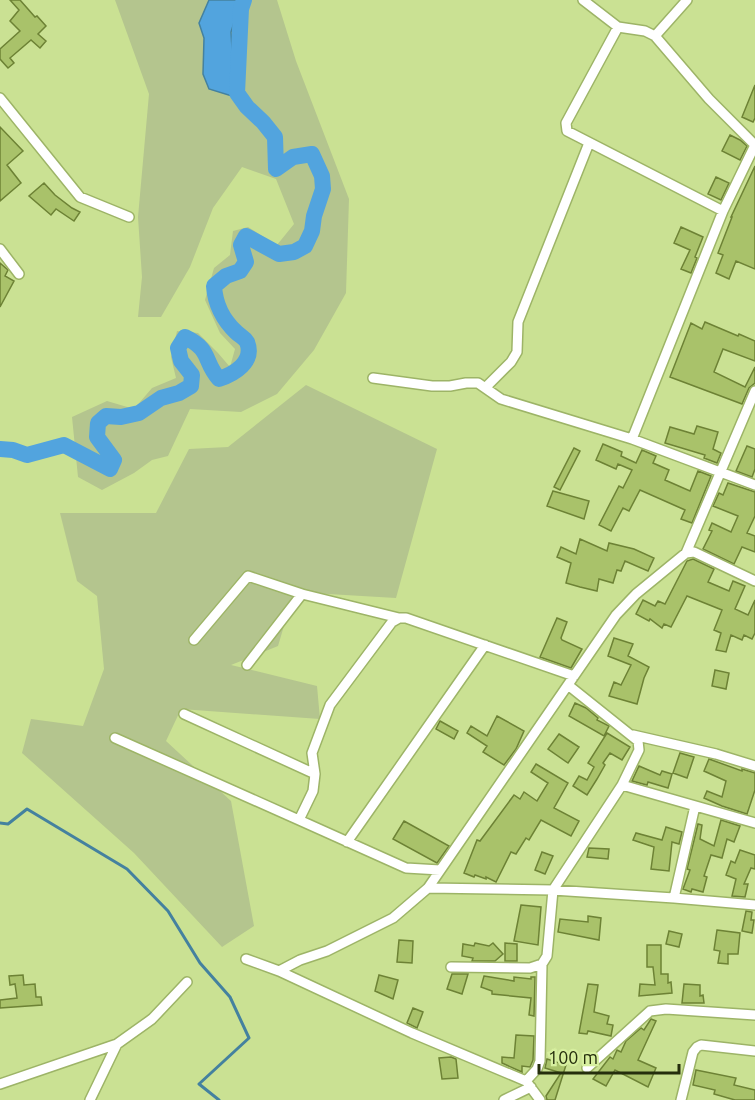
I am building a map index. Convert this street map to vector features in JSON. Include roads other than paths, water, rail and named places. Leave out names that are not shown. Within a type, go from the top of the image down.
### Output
[{"type":"street","points":[[582,0],[618,27],[645,31],[655,36],[709,99],[755,145],[723,211],[632,439]]},
{"type":"street","points":[[655,36],[687,0]]},
{"type":"street","points":[[618,27],[566,123],[567,130],[723,211]]},
{"type":"street","points":[[0,98],[80,197],[129,217]]},
{"type":"street","points":[[486,387],[511,362],[517,352],[518,322],[589,143]]},
{"type":"street","points":[[0,249],[20,274]]},
{"type":"street","points":[[373,378],[441,386],[478,383],[501,399],[632,439],[755,485]]},
{"type":"street","points":[[279,971],[300,960],[327,951],[393,918],[428,888],[616,615],[636,594],[686,553],[755,392]]},
{"type":"street","points":[[686,553],[694,552],[755,581]]},
{"type":"street","points":[[194,640],[248,576],[302,594],[406,618],[485,645],[571,681],[638,741],[639,750],[622,785],[553,890],[547,956],[542,964],[540,1061],[529,1084],[504,1100]]},
{"type":"street","points":[[247,665],[302,594]]},
{"type":"street","points":[[299,820],[313,791],[315,774],[312,753],[330,705],[392,622],[399,618]]},
{"type":"street","points":[[347,842],[485,645]]},
{"type":"street","points":[[184,714],[315,774]]},
{"type":"street","points":[[629,734],[716,754],[755,766]]},
{"type":"street","points":[[115,738],[406,868],[440,870]]},
{"type":"street","points":[[622,785],[755,823]]},
{"type":"street","points":[[674,898],[695,806]]},
{"type":"street","points":[[428,888],[553,890],[755,906]]},
{"type":"street","points":[[246,959],[279,971],[529,1084],[540,1100]]},
{"type":"street","points":[[451,967],[530,968],[542,964]]},
{"type":"street","points":[[0,1084],[117,1044],[152,1019],[187,982]]},
{"type":"street","points":[[587,1068],[650,1011],[666,1009],[755,1015]]},
{"type":"street","points":[[90,1100],[117,1044]]},
{"type":"street","points":[[681,1100],[693,1052],[697,1047],[701,1045],[755,1051]]},
{"type":"water","points":[[209,0],[241,0],[231,32],[235,97],[209,89],[203,74],[204,38],[199,23]]},
{"type":"waterway","points":[[0,449],[13,450],[27,455],[64,445],[110,469],[114,460],[97,437],[98,423],[106,416],[121,417],[139,413],[161,398],[179,393],[191,386],[192,375],[181,361],[178,348],[185,337],[203,351],[219,379],[231,374],[246,361],[249,349],[247,342],[224,317],[216,299],[214,286],[226,276],[240,271],[246,262],[241,245],[246,236],[279,254],[294,252],[305,246],[312,231],[314,216],[323,189],[322,176],[312,154],[293,157],[276,169],[275,137],[237,93],[241,9],[244,0]]},
{"type":"waterway","points":[[0,823],[8,824],[27,809],[127,869],[168,911],[200,963],[230,997],[249,1038],[199,1084],[219,1100]]}]
